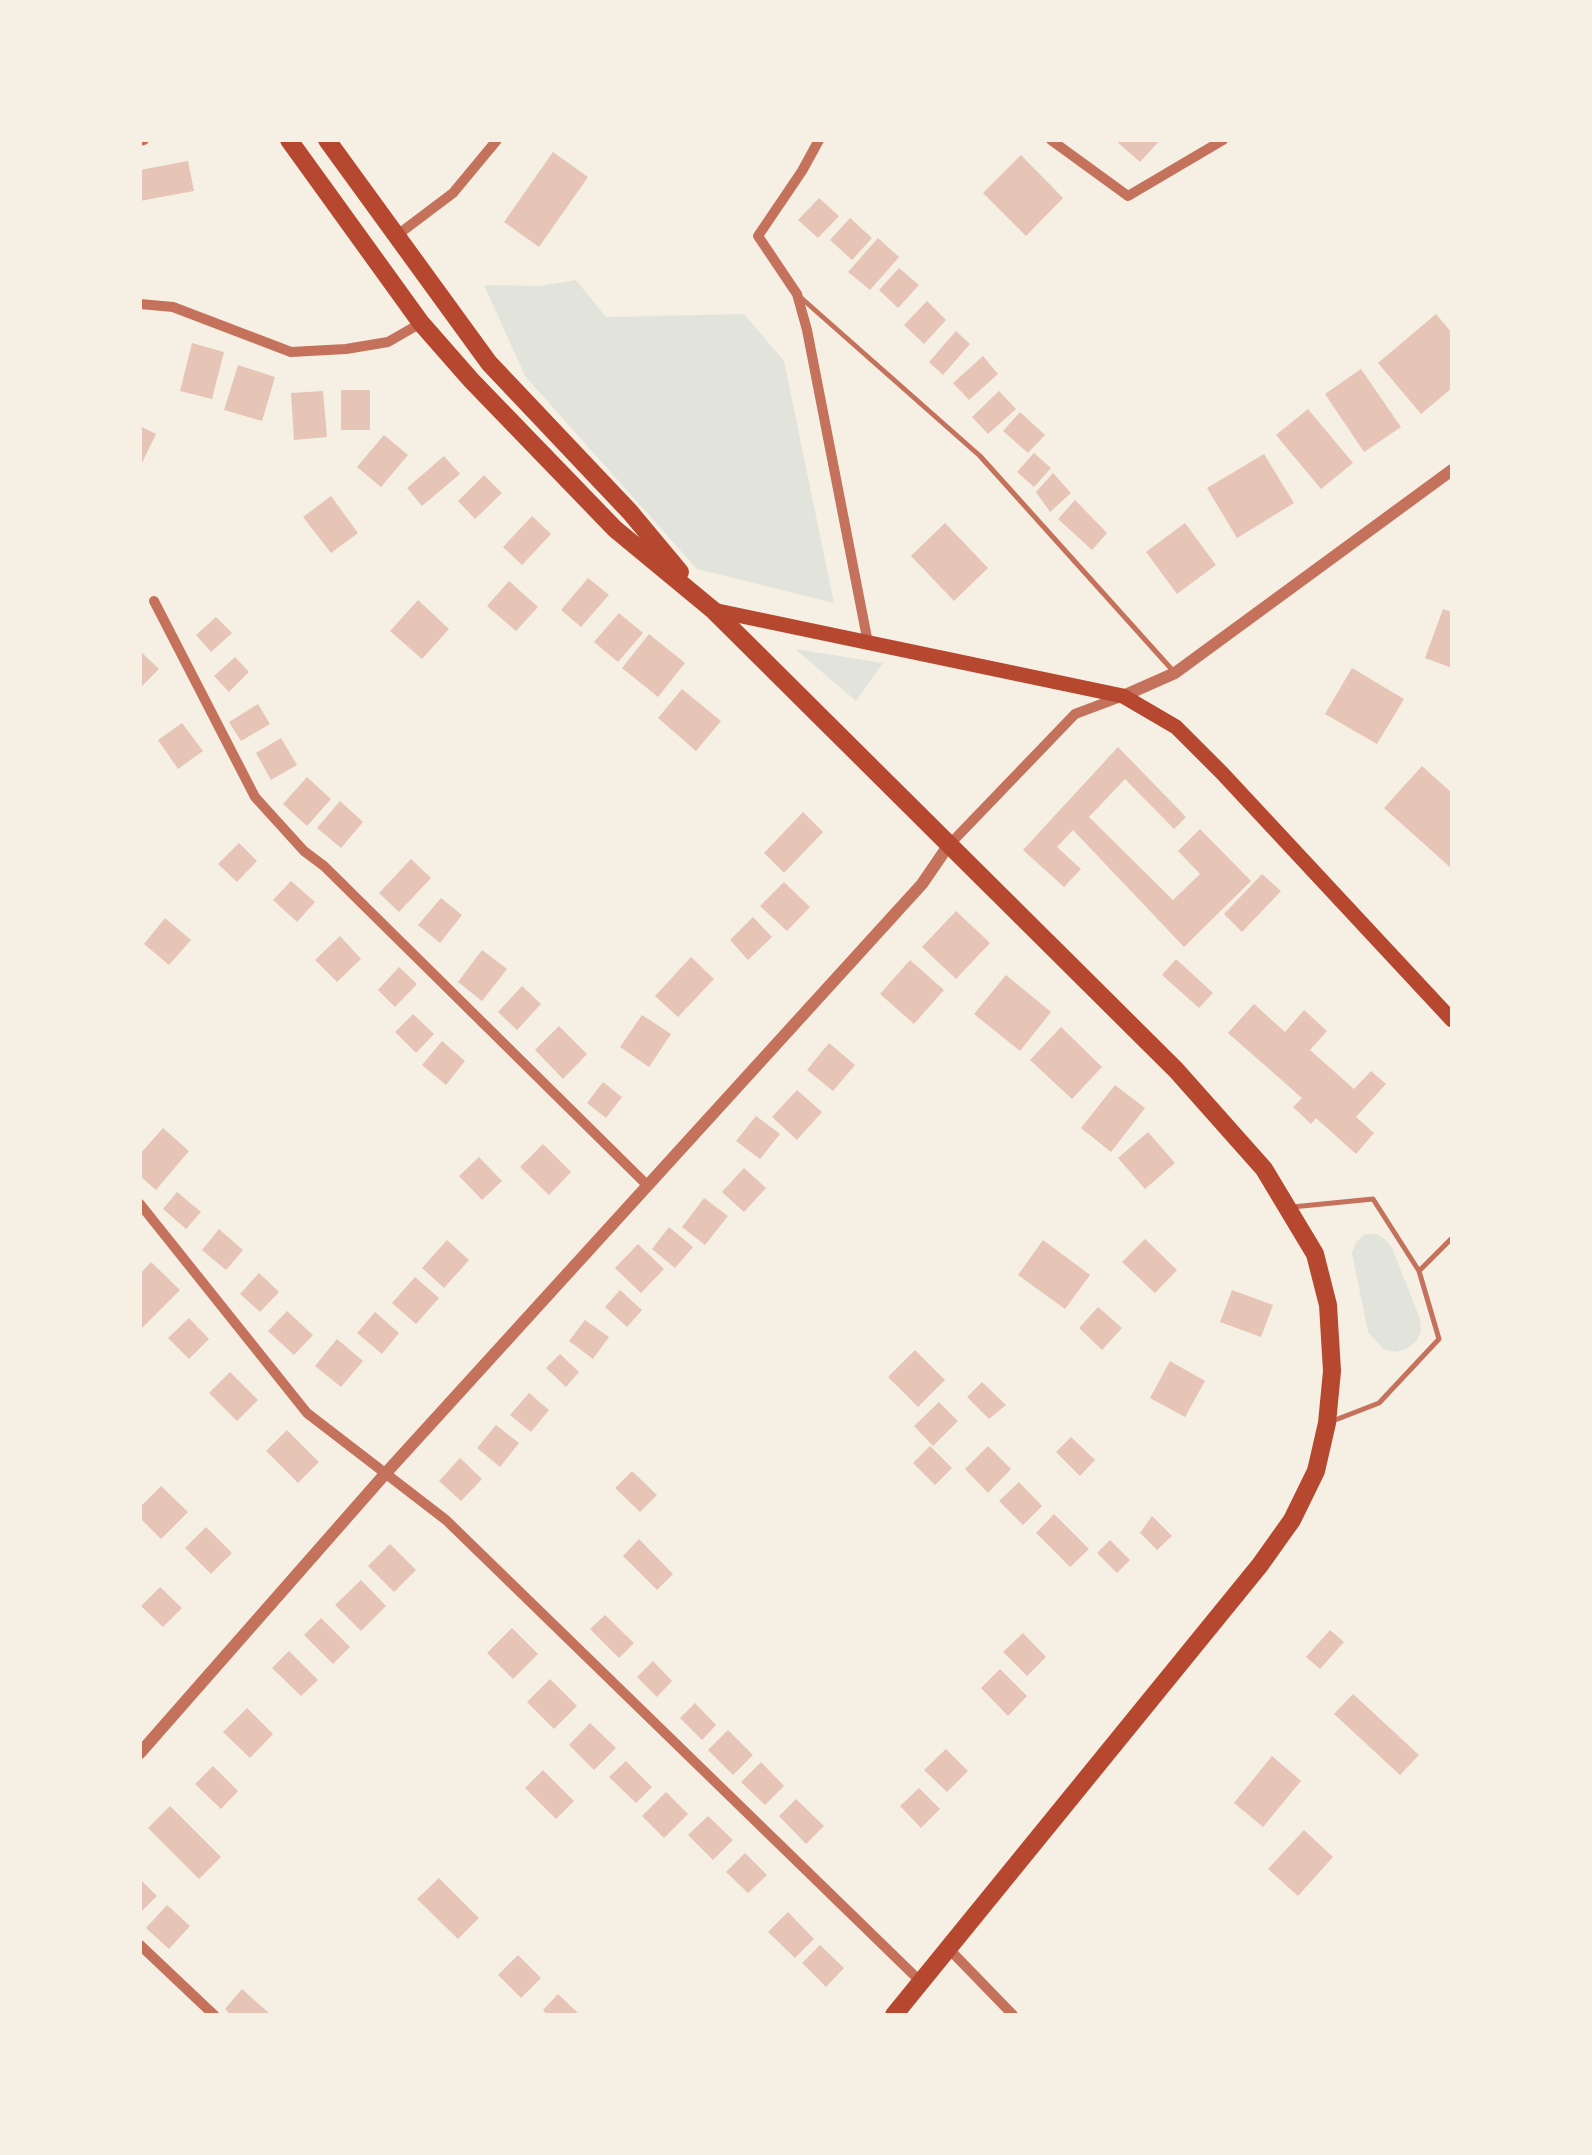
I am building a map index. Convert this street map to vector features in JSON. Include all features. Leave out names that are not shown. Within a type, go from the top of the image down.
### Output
[{"type":"highway","points":[[288,140],[421,323],[471,380],[615,529],[710,606]]},
{"type":"highway","points":[[327,140],[489,363],[630,512],[710,606],[1176,1070],[1264,1169],[1315,1254],[1328,1306],[1332,1371],[1327,1423],[1316,1471],[1292,1520],[1260,1565],[894,2015]]},
{"type":"main road","points":[[710,606],[1123,696],[1176,728],[1199,750],[1452,1020]]},
{"type":"street","points":[[396,236],[452,194],[497,140]]},
{"type":"street","points":[[819,140],[758,236],[797,294],[868,643]]},
{"type":"street","points":[[1051,140],[1128,196],[1223,140]]},
{"type":"street","points":[[140,304],[173,307],[291,352],[388,342],[421,323]]},
{"type":"street","points":[[140,1753],[386,1474],[922,884],[948,846],[1074,714],[1176,673],[1452,470]]},
{"type":"street","points":[[154,601],[255,797],[304,851],[324,866],[647,1185]]},
{"type":"street","points":[[140,1204],[307,1413],[446,1520],[921,1982]]},
{"type":"street","points":[[140,1945],[214,2015]]},
{"type":"street","points":[[949,1949],[1012,2015]]},
{"type":"lane","points":[[797,294],[980,456],[1176,673]]},
{"type":"lane","points":[[1290,1207],[1373,1200],[1419,1271],[1439,1339],[1379,1404],[1327,1423]]},
{"type":"lane","points":[[1419,1271],[1452,1238]]},
{"type":"shaded area","points":[[576,280],[606,317],[744,314],[784,361],[834,603],[697,569],[525,376],[484,285],[540,286]]},
{"type":"shaded area","points":[[795,649],[883,663],[856,701]]},
{"type":"shaded area","points":[[1365,1234],[1376,1234],[1392,1248],[1420,1319],[1421,1331],[1416,1342],[1406,1349],[1383,1349],[1368,1332],[1352,1253]]},
{"type":"building","points":[[1115,140],[1160,140],[1140,162]]},
{"type":"building","points":[[553,152],[588,177],[539,247],[504,222]]},
{"type":"building","points":[[1021,155],[1063,198],[1026,236],[983,193]]},
{"type":"building","points":[[188,161],[194,191],[140,201],[140,170]]},
{"type":"building","points":[[819,198],[839,216],[818,238],[798,220]]},
{"type":"building","points":[[850,218],[872,238],[852,260],[830,240]]},
{"type":"building","points":[[878,238],[899,257],[870,290],[848,272]]},
{"type":"building","points":[[899,268],[919,285],[898,308],[879,290]]},
{"type":"building","points":[[927,301],[946,320],[924,344],[904,325]]},
{"type":"building","points":[[1436,314],[1452,333],[1452,388],[1421,414],[1378,363]]},
{"type":"building","points":[[956,331],[970,344],[943,375],[929,362]]},
{"type":"building","points":[[192,343],[224,352],[212,399],[180,391]]},
{"type":"building","points":[[983,356],[998,374],[969,400],[953,383]]},
{"type":"building","points":[[238,365],[275,377],[262,421],[224,410]]},
{"type":"building","points":[[1361,369],[1401,427],[1364,452],[1325,394]]},
{"type":"building","points":[[341,390],[370,390],[370,430],[341,430]]},
{"type":"building","points":[[323,391],[327,437],[294,440],[291,393]]},
{"type":"building","points":[[999,391],[1016,409],[988,434],[972,417]]},
{"type":"building","points":[[1308,409],[1353,463],[1321,489],[1276,435]]},
{"type":"building","points":[[1020,412],[1045,435],[1028,453],[1003,431]]},
{"type":"building","points":[[140,426],[156,434],[140,467]]},
{"type":"building","points":[[384,435],[408,455],[381,487],[357,467]]},
{"type":"building","points":[[1034,453],[1051,468],[1034,487],[1017,472]]},
{"type":"building","points":[[1264,454],[1294,503],[1237,538],[1207,488]]},
{"type":"building","points":[[444,456],[460,474],[422,506],[407,488]]},
{"type":"building","points":[[1053,473],[1071,493],[1050,512],[1036,492]]},
{"type":"building","points":[[484,475],[502,493],[475,519],[458,501]]},
{"type":"building","points":[[331,496],[358,533],[331,553],[303,517]]},
{"type":"building","points":[[1075,500],[1107,533],[1092,550],[1058,519]]},
{"type":"building","points":[[532,516],[551,534],[522,565],[503,547]]},
{"type":"building","points":[[945,523],[988,568],[954,601],[911,556]]},
{"type":"building","points":[[1185,523],[1216,565],[1177,594],[1146,552]]},
{"type":"building","points":[[588,578],[609,595],[581,627],[561,610]]},
{"type":"building","points":[[509,581],[538,607],[516,631],[487,606]]},
{"type":"building","points":[[418,600],[449,629],[422,659],[390,631]]},
{"type":"building","points":[[1443,609],[1452,612],[1452,668],[1425,658]]},
{"type":"building","points":[[619,613],[643,633],[618,662],[594,642]]},
{"type":"building","points":[[216,617],[232,633],[211,652],[196,635]]},
{"type":"building","points":[[649,634],[685,663],[658,697],[622,668]]},
{"type":"building","points":[[140,651],[159,669],[140,688]]},
{"type":"building","points":[[235,657],[249,672],[229,692],[214,676]]},
{"type":"building","points":[[1352,668],[1404,699],[1377,744],[1325,714]]},
{"type":"building","points":[[682,689],[721,721],[696,751],[658,718]]},
{"type":"building","points":[[258,704],[270,724],[241,741],[229,722]]},
{"type":"building","points":[[182,723],[203,751],[178,769],[158,740]]},
{"type":"building","points":[[281,738],[297,765],[271,780],[256,753]]},
{"type":"building","points":[[1118,747],[1186,817],[1174,829],[1125,779],[1089,817],[1173,900],[1200,874],[1178,851],[1200,829],[1251,881],[1184,947],[1073,830],[1057,847],[1081,869],[1064,887],[1023,850]]},
{"type":"building","points":[[1422,766],[1452,793],[1452,869],[1384,808]]},
{"type":"building","points":[[307,777],[331,799],[307,826],[283,804]]},
{"type":"building","points":[[340,801],[363,822],[341,848],[317,828]]},
{"type":"building","points":[[803,812],[823,832],[784,873],[764,853]]},
{"type":"building","points":[[239,843],[257,861],[237,882],[218,864]]},
{"type":"building","points":[[411,859],[431,878],[399,912],[379,893]]},
{"type":"building","points":[[1262,874],[1281,891],[1242,932],[1224,914]]},
{"type":"building","points":[[291,881],[315,902],[297,922],[273,900]]},
{"type":"building","points":[[784,882],[810,907],[787,931],[760,906]]},
{"type":"building","points":[[441,898],[462,915],[440,943],[418,925]]},
{"type":"building","points":[[956,911],[990,943],[956,979],[922,947]]},
{"type":"building","points":[[753,917],[772,937],[748,960],[730,940]]},
{"type":"building","points":[[165,918],[191,940],[169,965],[144,944]]},
{"type":"building","points":[[340,936],[361,959],[337,982],[315,960]]},
{"type":"building","points":[[482,950],[507,969],[482,1001],[458,982]]},
{"type":"building","points":[[691,957],[714,979],[678,1017],[655,996]]},
{"type":"building","points":[[1176,959],[1213,993],[1199,1008],[1162,975]]},
{"type":"building","points":[[910,960],[944,990],[914,1024],[880,994]]},
{"type":"building","points":[[399,967],[417,984],[395,1007],[378,990]]},
{"type":"building","points":[[1006,975],[1051,1012],[1020,1051],[974,1014]]},
{"type":"building","points":[[522,986],[541,1004],[517,1030],[498,1012]]},
{"type":"building","points":[[1254,1004],[1285,1032],[1304,1010],[1327,1031],[1310,1050],[1354,1089],[1371,1071],[1386,1084],[1356,1117],[1374,1133],[1356,1154],[1316,1118],[1311,1124],[1293,1107],[1302,1098],[1228,1033]]},
{"type":"building","points":[[413,1014],[434,1034],[416,1053],[395,1032]]},
{"type":"building","points":[[642,1015],[671,1034],[649,1067],[620,1047]]},
{"type":"building","points":[[559,1026],[587,1054],[563,1079],[535,1050]]},
{"type":"building","points":[[1061,1027],[1102,1067],[1072,1099],[1030,1060]]},
{"type":"building","points":[[442,1041],[465,1061],[446,1085],[422,1065]]},
{"type":"building","points":[[829,1043],[855,1065],[833,1091],[807,1070]]},
{"type":"building","points":[[603,1082],[622,1097],[606,1118],[587,1103]]},
{"type":"building","points":[[1115,1085],[1145,1108],[1111,1152],[1081,1128]]},
{"type":"building","points":[[797,1090],[822,1112],[797,1140],[772,1117]]},
{"type":"building","points":[[756,1116],[780,1134],[760,1159],[736,1141]]},
{"type":"building","points":[[163,1128],[189,1151],[156,1190],[140,1176],[140,1154]]},
{"type":"building","points":[[1148,1132],[1175,1163],[1145,1189],[1118,1158]]},
{"type":"building","points":[[543,1144],[571,1172],[549,1195],[520,1167]]},
{"type":"building","points":[[479,1157],[502,1181],[482,1200],[459,1176]]},
{"type":"building","points":[[744,1168],[766,1188],[744,1212],[722,1192]]},
{"type":"building","points":[[177,1192],[201,1212],[186,1229],[163,1209]]},
{"type":"building","points":[[704,1198],[728,1216],[705,1245],[682,1227]]},
{"type":"building","points":[[669,1227],[693,1247],[675,1268],[652,1249]]},
{"type":"building","points":[[219,1229],[243,1250],[226,1270],[202,1250]]},
{"type":"building","points":[[1145,1239],[1177,1270],[1155,1293],[1122,1262]]},
{"type":"building","points":[[447,1240],[469,1260],[444,1288],[422,1268]]},
{"type":"building","points":[[1043,1240],[1090,1275],[1065,1309],[1018,1275]]},
{"type":"building","points":[[638,1244],[664,1269],[641,1293],[615,1268]]},
{"type":"building","points":[[151,1262],[180,1290],[140,1330],[140,1274]]},
{"type":"building","points":[[259,1273],[279,1292],[260,1312],[240,1294]]},
{"type":"building","points":[[415,1277],[439,1298],[416,1324],[392,1303]]},
{"type":"building","points":[[620,1290],[642,1310],[627,1327],[605,1307]]},
{"type":"building","points":[[1232,1290],[1273,1305],[1261,1337],[1220,1322]]},
{"type":"building","points":[[1098,1307],[1122,1328],[1102,1350],[1079,1328]]},
{"type":"building","points":[[287,1311],[313,1335],[294,1355],[268,1331]]},
{"type":"building","points":[[375,1312],[399,1333],[382,1354],[357,1333]]},
{"type":"building","points":[[189,1318],[209,1339],[189,1359],[168,1338]]},
{"type":"building","points":[[585,1320],[609,1337],[593,1359],[569,1341]]},
{"type":"building","points":[[337,1339],[363,1361],[341,1387],[315,1366]]},
{"type":"building","points":[[915,1350],[945,1380],[918,1407],[888,1377]]},
{"type":"building","points":[[560,1354],[579,1372],[566,1387],[546,1368]]},
{"type":"building","points":[[1170,1361],[1205,1381],[1185,1417],[1150,1398]]},
{"type":"building","points":[[230,1372],[258,1400],[237,1421],[209,1393]]},
{"type":"building","points":[[982,1382],[1006,1405],[989,1419],[967,1397]]},
{"type":"building","points":[[529,1393],[549,1410],[531,1432],[510,1415]]},
{"type":"building","points":[[939,1402],[958,1421],[933,1446],[914,1426]]},
{"type":"building","points":[[496,1425],[519,1443],[500,1467],[477,1448]]},
{"type":"building","points":[[287,1430],[319,1462],[298,1483],[266,1451]]},
{"type":"building","points":[[1071,1437],[1095,1460],[1080,1476],[1056,1452]]},
{"type":"building","points":[[930,1446],[952,1468],[935,1485],[913,1463]]},
{"type":"building","points":[[988,1446],[1011,1469],[988,1493],[965,1469]]},
{"type":"building","points":[[460,1458],[482,1479],[461,1501],[439,1481]]},
{"type":"building","points":[[632,1471],[657,1495],[640,1512],[615,1488]]},
{"type":"building","points":[[1019,1482],[1042,1506],[1023,1525],[999,1501]]},
{"type":"building","points":[[161,1486],[188,1512],[161,1539],[140,1518],[140,1507]]},
{"type":"building","points":[[1054,1514],[1089,1549],[1070,1567],[1036,1533]]},
{"type":"building","points":[[1152,1516],[1172,1536],[1157,1550],[1140,1533]]},
{"type":"building","points":[[206,1527],[232,1553],[211,1574],[185,1548]]},
{"type":"building","points":[[639,1539],[673,1574],[657,1590],[623,1556]]},
{"type":"building","points":[[1110,1540],[1130,1560],[1117,1573],[1097,1553]]},
{"type":"building","points":[[390,1544],[416,1570],[394,1592],[368,1566]]},
{"type":"building","points":[[361,1580],[386,1606],[361,1631],[335,1605]]},
{"type":"building","points":[[160,1587],[182,1608],[163,1627],[141,1606]]},
{"type":"building","points":[[605,1615],[634,1643],[619,1658],[590,1629]]},
{"type":"building","points":[[321,1618],[350,1647],[333,1664],[304,1635]]},
{"type":"building","points":[[512,1628],[538,1654],[513,1679],[487,1653]]},
{"type":"building","points":[[1330,1630],[1344,1642],[1320,1669],[1306,1657]]},
{"type":"building","points":[[1023,1633],[1046,1657],[1027,1676],[1003,1652]]},
{"type":"building","points":[[289,1651],[318,1680],[301,1696],[272,1668]]},
{"type":"building","points":[[653,1661],[672,1681],[657,1697],[637,1677]]},
{"type":"building","points":[[1000,1669],[1027,1696],[1008,1716],[981,1688]]},
{"type":"building","points":[[550,1679],[577,1706],[554,1729],[527,1702]]},
{"type":"building","points":[[1353,1694],[1419,1755],[1400,1775],[1334,1714]]},
{"type":"building","points":[[695,1703],[716,1725],[702,1740],[680,1718]]},
{"type":"building","points":[[247,1708],[273,1734],[250,1758],[223,1732]]},
{"type":"building","points":[[590,1723],[616,1748],[594,1770],[569,1745]]},
{"type":"building","points":[[728,1730],[753,1755],[733,1775],[708,1750]]},
{"type":"building","points":[[946,1749],[968,1771],[947,1792],[924,1770]]},
{"type":"building","points":[[1272,1756],[1301,1781],[1263,1827],[1234,1803]]},
{"type":"building","points":[[626,1761],[652,1787],[636,1803],[609,1777]]},
{"type":"building","points":[[761,1762],[784,1786],[765,1805],[741,1782]]},
{"type":"building","points":[[213,1766],[238,1791],[221,1809],[195,1784]]},
{"type":"building","points":[[543,1770],[574,1801],[556,1819],[525,1788]]},
{"type":"building","points":[[919,1788],[940,1809],[921,1828],[900,1806]]},
{"type":"building","points":[[666,1792],[688,1814],[664,1838],[642,1816]]},
{"type":"building","points":[[796,1799],[824,1826],[806,1844],[779,1816]]},
{"type":"building","points":[[170,1806],[221,1857],[199,1879],[148,1828]]},
{"type":"building","points":[[708,1816],[733,1840],[713,1860],[688,1835]]},
{"type":"building","points":[[1304,1830],[1333,1857],[1298,1896],[1268,1869]]},
{"type":"building","points":[[745,1853],[767,1875],[748,1893],[726,1872]]},
{"type":"building","points":[[439,1878],[479,1918],[458,1939],[417,1899]]},
{"type":"building","points":[[140,1879],[157,1896],[140,1913]]},
{"type":"building","points":[[167,1905],[190,1926],[169,1949],[146,1928]]},
{"type":"building","points":[[788,1912],[814,1939],[795,1958],[768,1932]]},
{"type":"building","points":[[820,1945],[844,1968],[826,1987],[802,1963]]},
{"type":"building","points":[[518,1955],[541,1978],[521,1998],[498,1975]]},
{"type":"building","points":[[242,1989],[271,2015],[231,2015],[225,2009]]},
{"type":"building","points":[[558,1994],[580,2015],[547,2015],[543,2010]]}]
